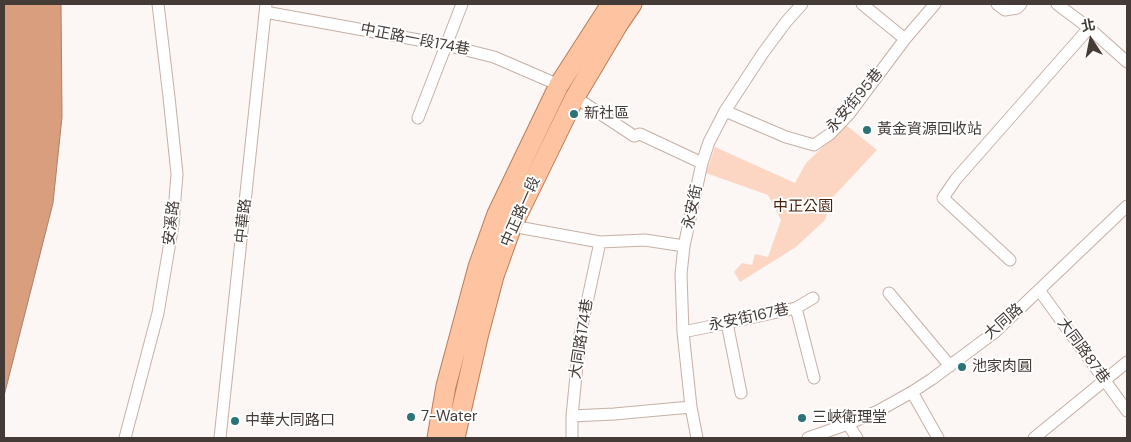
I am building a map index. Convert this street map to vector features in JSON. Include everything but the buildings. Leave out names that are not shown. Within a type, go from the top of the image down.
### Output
[{"type":"main road","name":"中正路一段","points":[[437,438],[446,386],[478,267],[496,214],[559,85],[611,4]]},
{"type":"main road","name":"中正路一段","points":[[455,438],[494,276],[512,226],[575,97],[619,22],[632,4]]},
{"type":"street","name":"安溪路","points":[[125,438],[158,312],[173,224],[177,174],[158,4]]},
{"type":"street","points":[[418,118],[462,4]]},
{"type":"street","name":"永安街","points":[[697,438],[691,407],[683,332],[681,274],[684,246],[702,163],[724,111],[763,53],[802,4]]},
{"type":"street","points":[[862,4],[905,40]]},
{"type":"street","name":"永安街95巷","points":[[724,111],[786,137],[814,145],[830,134],[849,114],[935,4]]},
{"type":"street","points":[[997,4],[1005,10],[1017,8],[1021,4]]},
{"type":"street","points":[[1057,4],[1089,28],[1127,62]]},
{"type":"street","name":"中正路一段174巷","points":[[266,8],[446,45],[494,57],[559,85]]},
{"type":"street","name":"中華路","points":[[220,438],[266,8]]},
{"type":"street","points":[[1010,260],[943,198],[956,180],[1089,28]]},
{"type":"street","points":[[575,97],[634,136],[640,134],[702,163]]},
{"type":"street","name":"大同路","points":[[808,438],[878,411],[912,392],[950,366],[995,332],[1127,206]]},
{"type":"street","points":[[512,226],[600,242],[645,240],[684,246]]},
{"type":"street","name":"大同路174巷","points":[[572,438],[572,416],[580,335],[600,242]]},
{"type":"street","name":"大同路87巷","points":[[1040,290],[1127,411]]},
{"type":"street","points":[[890,293],[950,366]]},
{"type":"street","name":"永安街167巷","points":[[683,332],[796,308],[813,298]]},
{"type":"street","points":[[796,308],[814,378]]},
{"type":"street","points":[[727,323],[740,392]]},
{"type":"street","points":[[1034,438],[1127,362]]},
{"type":"street","points":[[912,392],[938,438]]},
{"type":"street","points":[[572,416],[691,407]]},
{"type":"street","points":[[848,424],[857,438]]},
{"type":"green space","name":"中正公園","points":[[846,125],[877,150],[833,197],[825,220],[796,247],[740,282],[734,272],[742,263],[752,265],[755,254],[768,257],[781,220],[768,195],[706,173],[715,147],[795,183],[806,163]]},
{"type":"shaded area","points":[[4,4],[61,4],[62,117],[53,203],[4,396]]},
{"type":"place","name":"新社區","points":[[574,114]]},
{"type":"place","name":"黃金資源回收站","points":[[867,130]]},
{"type":"place","name":"池家肉圓","points":[[962,367]]},
{"type":"place","name":"7-Water","points":[[411,417]]},
{"type":"place","name":"三峽衛理堂","points":[[802,418]]},
{"type":"place","name":"中華大同路口","points":[[235,421]]}]
